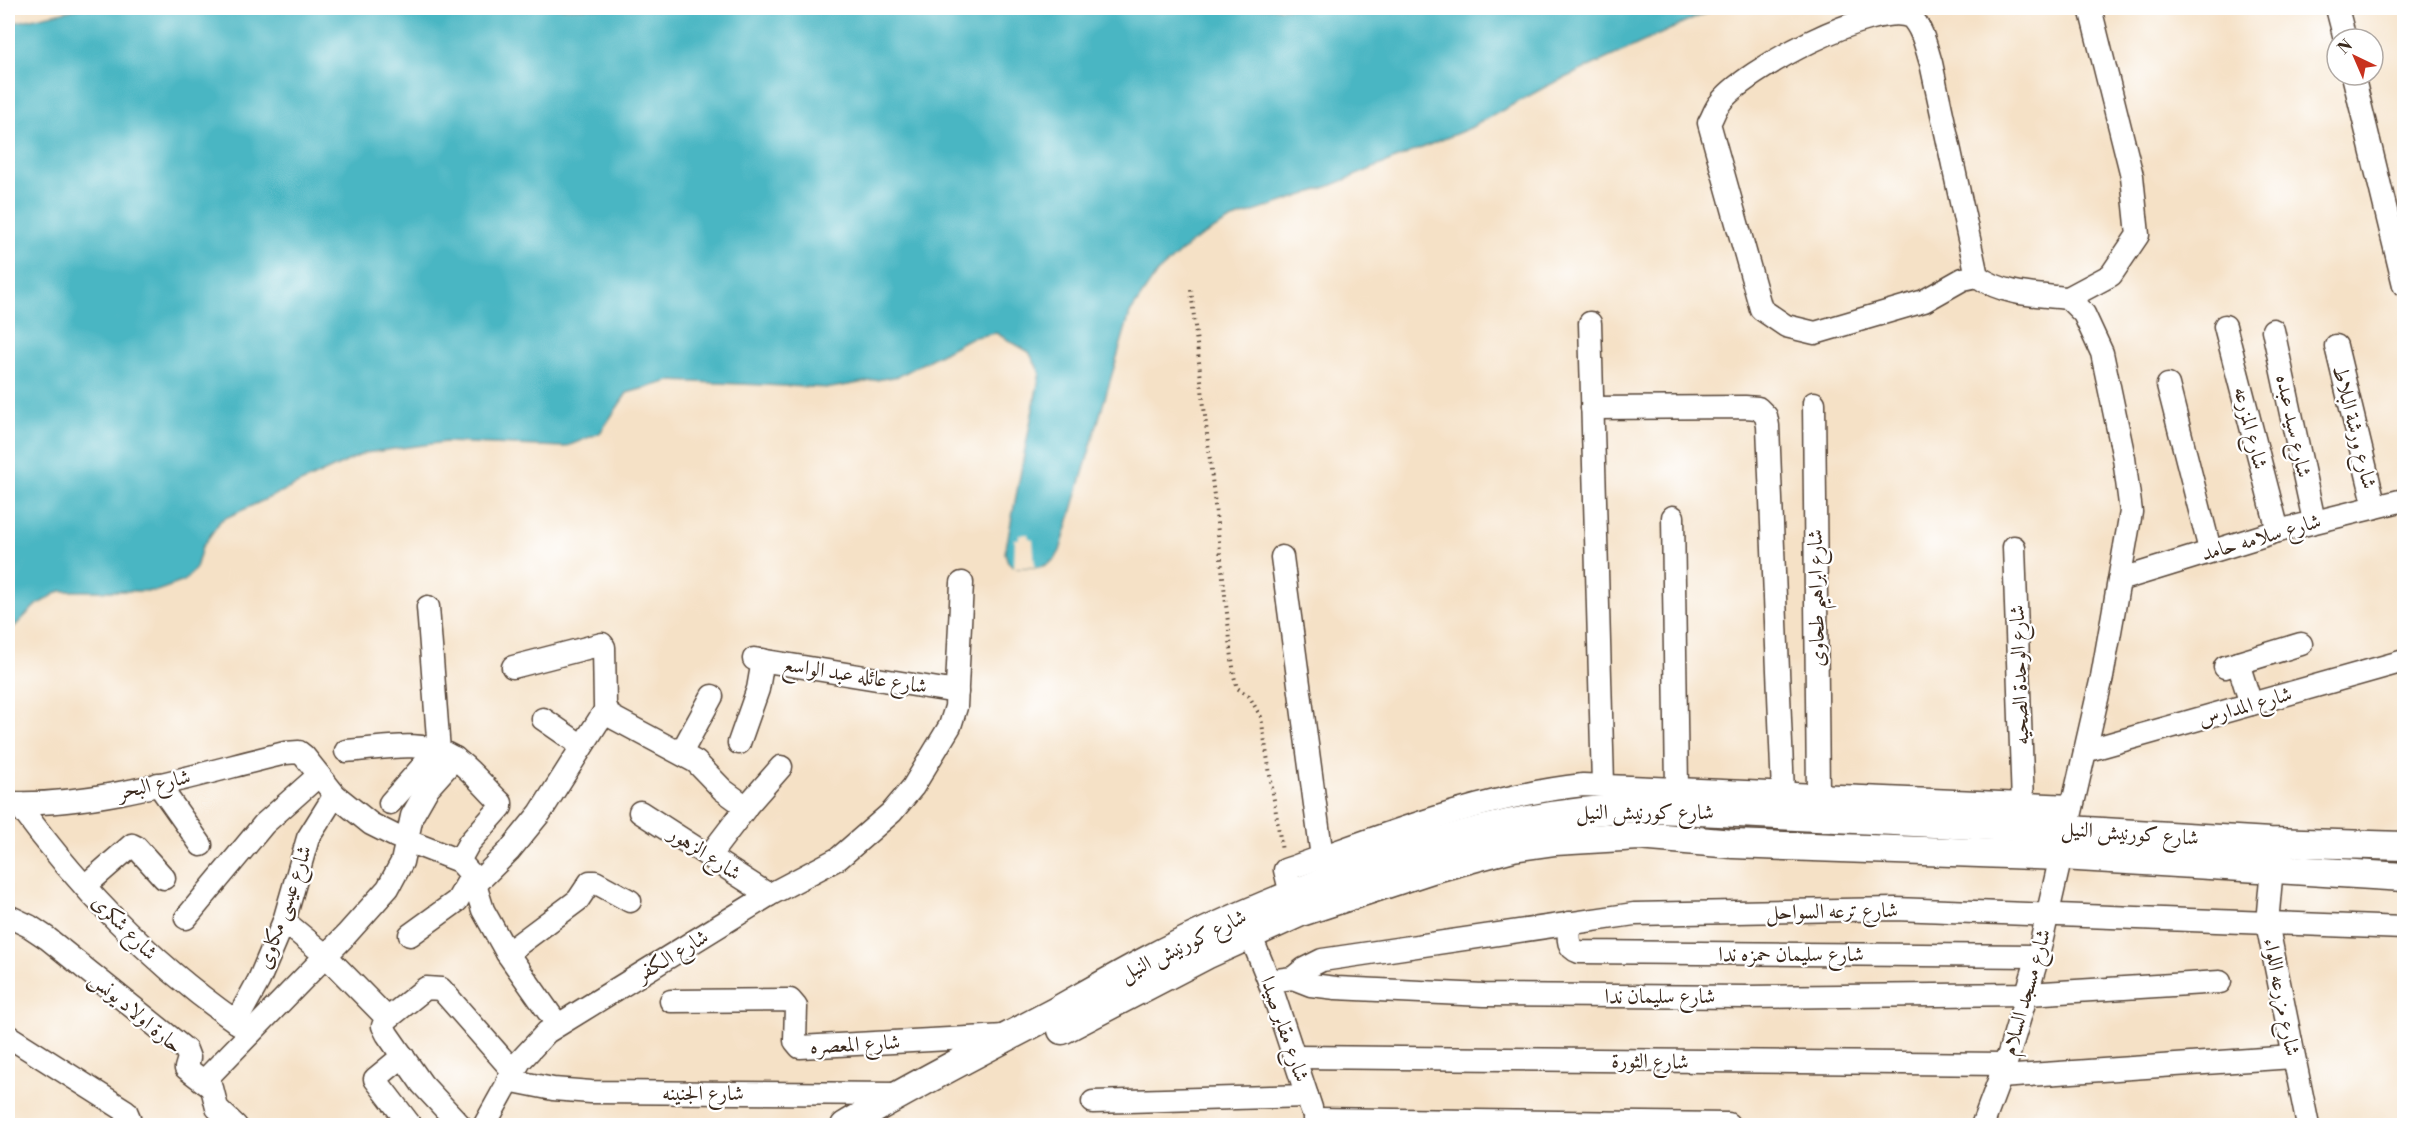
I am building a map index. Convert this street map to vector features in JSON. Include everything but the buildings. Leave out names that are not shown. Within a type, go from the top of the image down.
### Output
[{"type":"main road","name":"شارع كورنيش النيل","points":[[845,1125],[1288,882],[1470,845],[1568,812],[1638,808],[2270,842],[2404,846]]},
{"type":"main road","name":"شارع كورنيش النيل","points":[[2067,830],[2272,867],[2404,877]]},
{"type":"main road","name":"شارع كورنيش النيل","points":[[879,1125],[1250,934],[1301,912],[1432,868],[1470,845]]},
{"type":"street","points":[[1977,276],[1963,279],[1924,301],[1815,333],[1786,326],[1761,309],[1710,123],[1720,102],[1753,72],[1799,42],[1848,17],[1886,9],[1910,16],[1921,32],[1931,63],[1977,276],[1987,283],[2011,292],[2068,298],[2111,275],[2138,236],[2132,176],[2090,8]]},
{"type":"street","points":[[2337,8],[2342,27]]},
{"type":"street","points":[[2356,87],[2404,285]]},
{"type":"street","name":"شارع مسجد السلام","points":[[1982,1125],[2003,1071],[2038,956],[2102,677],[2128,538],[2130,495],[2102,353],[2084,314],[2068,298]]},
{"type":"street","points":[[1590,323],[1603,784]]},
{"type":"street","name":"شارع المزرعه","points":[[2225,326],[2278,531]]},
{"type":"street","name":"شارع سيد عبده","points":[[2273,330],[2314,521]]},
{"type":"street","name":"شارع ورشة البلاط","points":[[2336,346],[2375,507]]},
{"type":"street","points":[[2168,386],[2210,550]]},
{"type":"street","name":"شارع ابراهيم طحاوى","points":[[1814,403],[1818,794]]},
{"type":"street","points":[[1592,408],[1745,407],[1758,408],[1766,416],[1783,793]]},
{"type":"street","name":"شارع سلامه حامد","points":[[2119,580],[2210,550],[2314,521],[2404,500]]},
{"type":"street","points":[[1673,518],[1677,788]]},
{"type":"street","name":"شارع الوحدة الصحيه","points":[[2014,547],[2024,804]]},
{"type":"street","points":[[1282,557],[1322,857]]},
{"type":"street","name":"شارع الكفر","points":[[484,1125],[526,1052],[557,1024],[778,891],[839,858],[892,812],[925,769],[950,726],[956,707],[962,583]]},
{"type":"street","points":[[204,1081],[244,1027],[325,955],[388,888],[397,874],[412,816],[444,753],[428,607]]},
{"type":"street","points":[[468,874],[509,851],[540,813],[606,709],[604,647],[602,644],[513,667]]},
{"type":"street","points":[[2251,704],[2232,665],[2301,644]]},
{"type":"street","name":"شارع عائله عبد الواسع","points":[[740,743],[756,698],[758,660],[957,692]]},
{"type":"street","name":"شارع المدارس","points":[[2085,751],[2404,661]]},
{"type":"street","points":[[681,753],[712,696]]},
{"type":"street","points":[[606,709],[613,718],[696,762],[723,790],[745,808]]},
{"type":"street","points":[[543,719],[582,746]]},
{"type":"street","points":[[346,751],[417,747],[444,753],[502,805],[469,843],[468,874],[457,901],[410,935]]},
{"type":"street","name":"شارع البحر","points":[[13,803],[75,800],[158,784],[285,753],[299,752],[319,775]]},
{"type":"street","points":[[390,803],[444,753]]},
{"type":"street","points":[[710,856],[745,808],[781,767]]},
{"type":"street","points":[[186,918],[264,824],[319,775],[335,795],[382,831],[406,840],[468,874],[483,910],[507,953],[557,1024]]},
{"type":"street","points":[[158,784],[201,844]]},
{"type":"street","points":[[1288,882],[1322,857],[1456,810],[1507,796],[1603,784],[2024,804],[2067,830]]},
{"type":"street","name":"شارع عيسى مكاوى","points":[[244,1027],[259,980],[284,921],[308,838],[335,795]]},
{"type":"street","name":"شارع شكرى","points":[[13,803],[114,918],[168,969],[244,1027]]},
{"type":"street","name":"شارع الزهور","points":[[640,812],[710,856],[778,891]]},
{"type":"street","points":[[85,886],[130,845],[136,847],[164,878]]},
{"type":"street","name":"شارع مزرعه اللواء","points":[[2272,867],[2267,923],[2308,1125]]},
{"type":"street","points":[[507,953],[578,900],[590,882],[595,882],[630,901]]},
{"type":"street","name":"شارع ترعه السواحل","points":[[1269,981],[1293,978],[1304,969],[1322,960],[1634,914],[1884,909],[2404,928]]},
{"type":"street","name":"حارة اولاد يونس","points":[[8,916],[47,938],[186,1050],[189,1058],[186,1068],[212,1088],[217,1108],[236,1125]]},
{"type":"street","points":[[284,921],[325,955],[383,1014],[386,1020],[384,1030],[441,1106],[461,1125]]},
{"type":"street","name":"شارع سليمان حمزه ندا","points":[[1569,923],[1569,944],[1573,950],[1579,952],[2038,956]]},
{"type":"street","name":"شارع مقابر صيدا","points":[[1250,934],[1269,981],[1316,1122]]},
{"type":"street","name":"شارع سليمان ندا","points":[[1293,978],[1311,985],[1336,988],[1484,996],[1748,997],[2028,994],[2220,982]]},
{"type":"street","points":[[386,1020],[426,988],[441,989],[511,1076]]},
{"type":"street","name":"شارع المعصره","points":[[671,1001],[790,1000],[796,1007],[795,1041],[800,1047],[1010,1036]]},
{"type":"street","points":[[8,1036],[126,1111],[129,1118],[124,1125]]},
{"type":"street","points":[[403,1056],[375,1079],[411,1125]]},
{"type":"street","name":"شارع الثورة","points":[[1295,1057],[2003,1071],[2293,1057]]},
{"type":"street","name":"شارع الجنينه","points":[[511,1076],[553,1089],[591,1092],[899,1094]]},
{"type":"street","points":[[1094,1101],[1307,1095]]},
{"type":"street","points":[[1316,1122],[1728,1124]]},
{"type":"path","points":[[1191,290],[1234,676],[1237,688],[1249,696],[1261,717],[1288,882]]},
{"type":"water","points":[[81,8],[1717,8],[1547,86],[1470,128],[1330,186],[1230,220],[1192,242],[1157,273],[1130,313],[1060,551],[1046,565],[1014,567],[1008,562],[1005,553],[1040,373],[1029,352],[996,333],[970,338],[899,376],[831,388],[670,381],[627,393],[600,433],[565,447],[445,442],[365,453],[221,520],[202,547],[196,568],[184,581],[157,591],[60,591],[35,606],[8,633],[8,24]]},
{"type":"pier","points":[[1028,534],[1029,538],[1033,539],[1035,567],[1014,567],[1015,539],[1019,539],[1019,535]]}]
